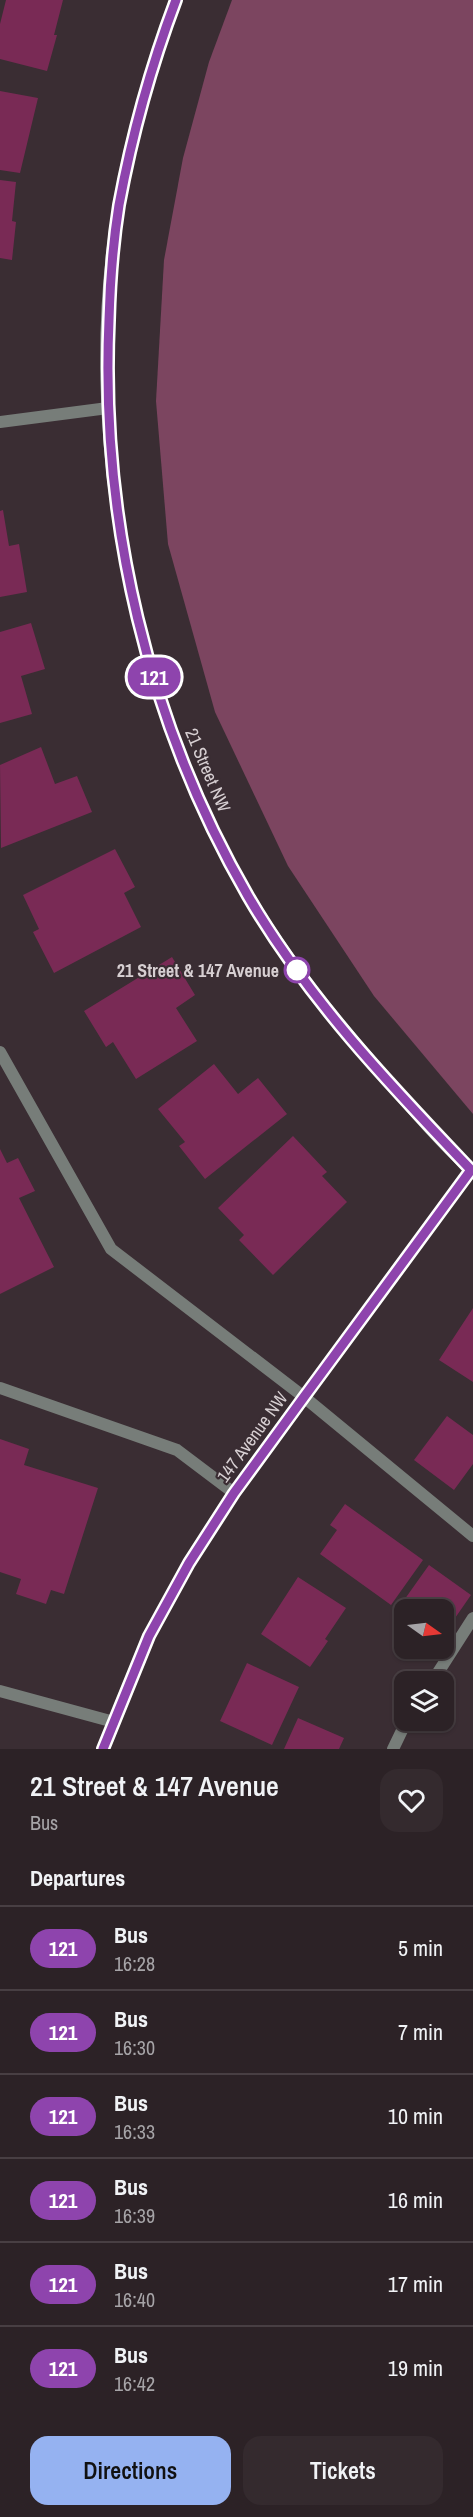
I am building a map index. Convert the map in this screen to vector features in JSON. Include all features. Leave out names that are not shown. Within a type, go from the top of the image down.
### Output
[{"type":"street","name":"21 Street NW","points":[[176,0],[138,115],[119,207],[110,287],[107,356],[108,408],[114,492],[130,587],[147,657],[179,754],[248,897],[293,965],[399,1094],[472,1171]]},
{"type":"street","points":[[0,422],[108,408]]},
{"type":"street","points":[[0,1052],[111,1249],[304,1397],[473,1536]]},
{"type":"street","name":"147 Avenue NW","points":[[103,1749],[149,1636],[189,1563],[234,1493],[472,1171]]},
{"type":"street","points":[[0,1388],[177,1450],[234,1493]]},
{"type":"street","points":[[439,1671],[473,1618]]},
{"type":"street","points":[[0,1691],[114,1722]]},
{"type":"street","points":[[393,1749],[402,1731]]},
{"type":"shaded area","points":[[232,0],[473,0],[473,1114],[374,996],[288,866],[215,712],[168,544],[156,401],[164,260],[183,158],[209,62]]},
{"type":"building","points":[[6,0],[63,0],[54,35],[57,35],[47,71],[0,59],[0,24]]},
{"type":"building","points":[[0,91],[38,98],[20,173],[0,170]]},
{"type":"building","points":[[0,180],[16,182],[12,221],[16,222],[12,260],[0,258]]},
{"type":"building","points":[[3,510],[9,546],[19,544],[27,592],[0,597],[0,511]]},
{"type":"building","points":[[31,623],[45,669],[21,676],[32,714],[0,723],[0,632]]},
{"type":"building","points":[[41,747],[55,784],[77,776],[92,812],[1,848],[0,765]]},
{"type":"building","points":[[115,849],[135,887],[124,893],[141,927],[54,973],[33,932],[39,929],[23,895]]},
{"type":"building","points":[[172,957],[195,995],[176,1008],[197,1041],[136,1079],[113,1042],[106,1047],[84,1011]]},
{"type":"building","points":[[214,1064],[238,1094],[258,1078],[287,1114],[205,1179],[179,1146],[185,1142],[158,1109]]},
{"type":"building","points":[[293,1136],[327,1172],[322,1176],[347,1202],[273,1275],[239,1240],[244,1235],[218,1208]]},
{"type":"building","points":[[0,1149],[7,1163],[18,1158],[35,1191],[19,1198],[54,1267],[0,1294]]},
{"type":"building","points":[[473,1308],[473,1382],[439,1360]]},
{"type":"building","points":[[447,1416],[473,1435],[473,1464],[454,1490],[414,1460]]},
{"type":"building","points":[[0,1439],[29,1449],[24,1465],[98,1488],[64,1594],[51,1590],[46,1604],[16,1594],[21,1579],[0,1572]]},
{"type":"building","points":[[345,1504],[423,1560],[391,1605],[320,1554],[337,1530],[330,1525]]},
{"type":"building","points":[[429,1565],[471,1595],[454,1620],[454,1599],[405,1599]]},
{"type":"building","points":[[298,1577],[346,1608],[325,1639],[328,1641],[310,1667],[261,1634]]},
{"type":"building","points":[[247,1663],[299,1687],[272,1745],[220,1721]]},
{"type":"building","points":[[298,1718],[344,1738],[339,1749],[284,1749]]},
{"type":"bus line","name":"121","points":[[103,1749],[149,1636],[189,1563],[234,1493],[471,1170],[399,1094],[345,1031],[293,965],[248,897],[179,754],[147,657],[130,587],[114,492],[108,408],[107,356],[110,287],[119,207],[138,115],[164,30],[176,0]]},
{"type":"place","name":"21 Street & 147 Avenue","points":[[297,970]]}]
